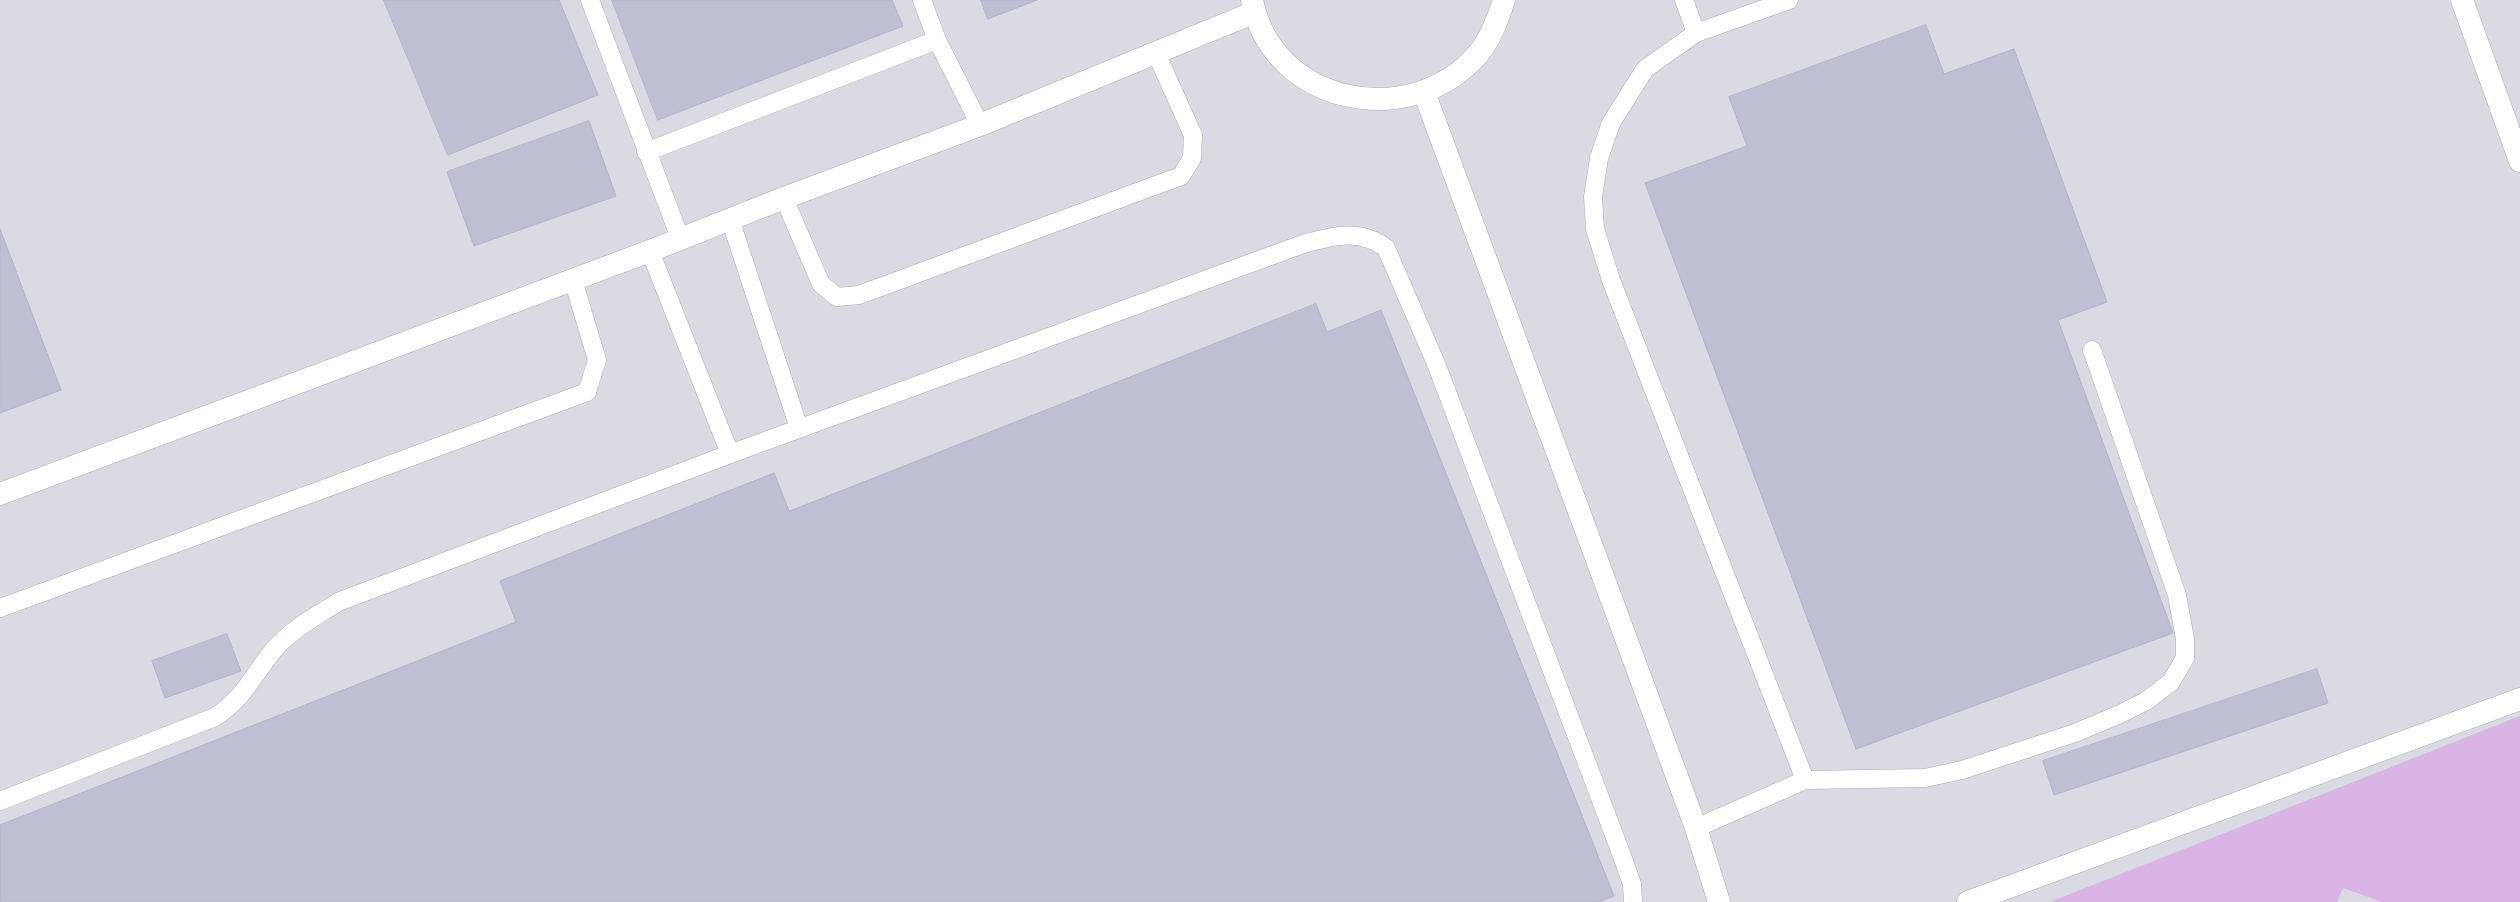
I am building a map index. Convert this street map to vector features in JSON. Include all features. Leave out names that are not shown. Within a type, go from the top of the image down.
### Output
[{"type":"street","points":[[0,494],[650,252],[680,238],[980,125],[1156,53],[1253,6],[1268,40],[1286,63],[1309,81],[1323,88],[1336,94],[1365,100],[1395,99],[1424,92],[1454,76],[1478,54],[1496,26],[1504,0]]},
{"type":"street","points":[[2462,0],[2520,161]]},
{"type":"street","points":[[1424,92],[1696,828],[1719,902]]},
{"type":"street","points":[[1968,902],[2520,699]]},
{"type":"lane","points":[[590,0],[646,152],[680,238]]},
{"type":"lane","points":[[922,0],[938,40],[980,125]]},
{"type":"lane","points":[[1684,0],[1696,34]]},
{"type":"lane","points":[[1789,0],[1696,34],[1645,68],[1611,123],[1599,158],[1593,197],[1595,229],[1611,280],[1806,780]]},
{"type":"lane","points":[[646,152],[938,40]]},
{"type":"lane","points":[[784,198],[820,284],[837,297],[866,293],[1181,176],[1192,158],[1193,136],[1156,53]]},
{"type":"lane","points":[[730,219],[799,428]]},
{"type":"lane","points":[[0,801],[215,717],[228,708],[250,686],[280,644],[302,624],[338,602],[799,428],[1303,244],[1340,236],[1362,236],[1375,239],[1386,248],[1438,366],[1622,856],[1632,884],[1633,902]]},
{"type":"lane","points":[[650,252],[730,454]]},
{"type":"lane","points":[[0,608],[587,392],[596,360],[573,280]]},
{"type":"lane","points":[[1696,828],[1806,780],[1924,778],[1962,770],[2075,733],[2146,701],[2171,682],[2185,658],[2185,639],[2177,595],[2092,350]]},
{"type":"shaded area","points":[[0,0],[2520,0],[2520,902],[0,902]]},
{"type":"shaded area","points":[[2520,716],[2520,902],[2382,902],[2343,888],[2337,902],[2050,902]]},
{"type":"building","points":[[384,0],[559,0],[598,95],[448,155]]},
{"type":"building","points":[[612,0],[892,0],[903,26],[658,120]]},
{"type":"building","points":[[981,0],[1037,0],[988,19]]},
{"type":"building","points":[[1926,25],[1944,74],[2014,49],[2107,302],[2058,320],[2173,633],[1856,749],[1645,183],[1747,146],[1729,97]]},
{"type":"building","points":[[589,121],[616,196],[474,246],[447,172]]},
{"type":"building","points":[[0,229],[61,390],[0,413]]},
{"type":"building","points":[[1316,304],[1327,332],[1381,310],[1614,896],[1598,902],[0,902],[0,825],[516,622],[500,581],[774,473],[789,511]]},
{"type":"building","points":[[227,634],[241,671],[165,698],[152,661]]},
{"type":"building","points":[[2317,669],[2328,703],[2054,795],[2043,761]]}]
